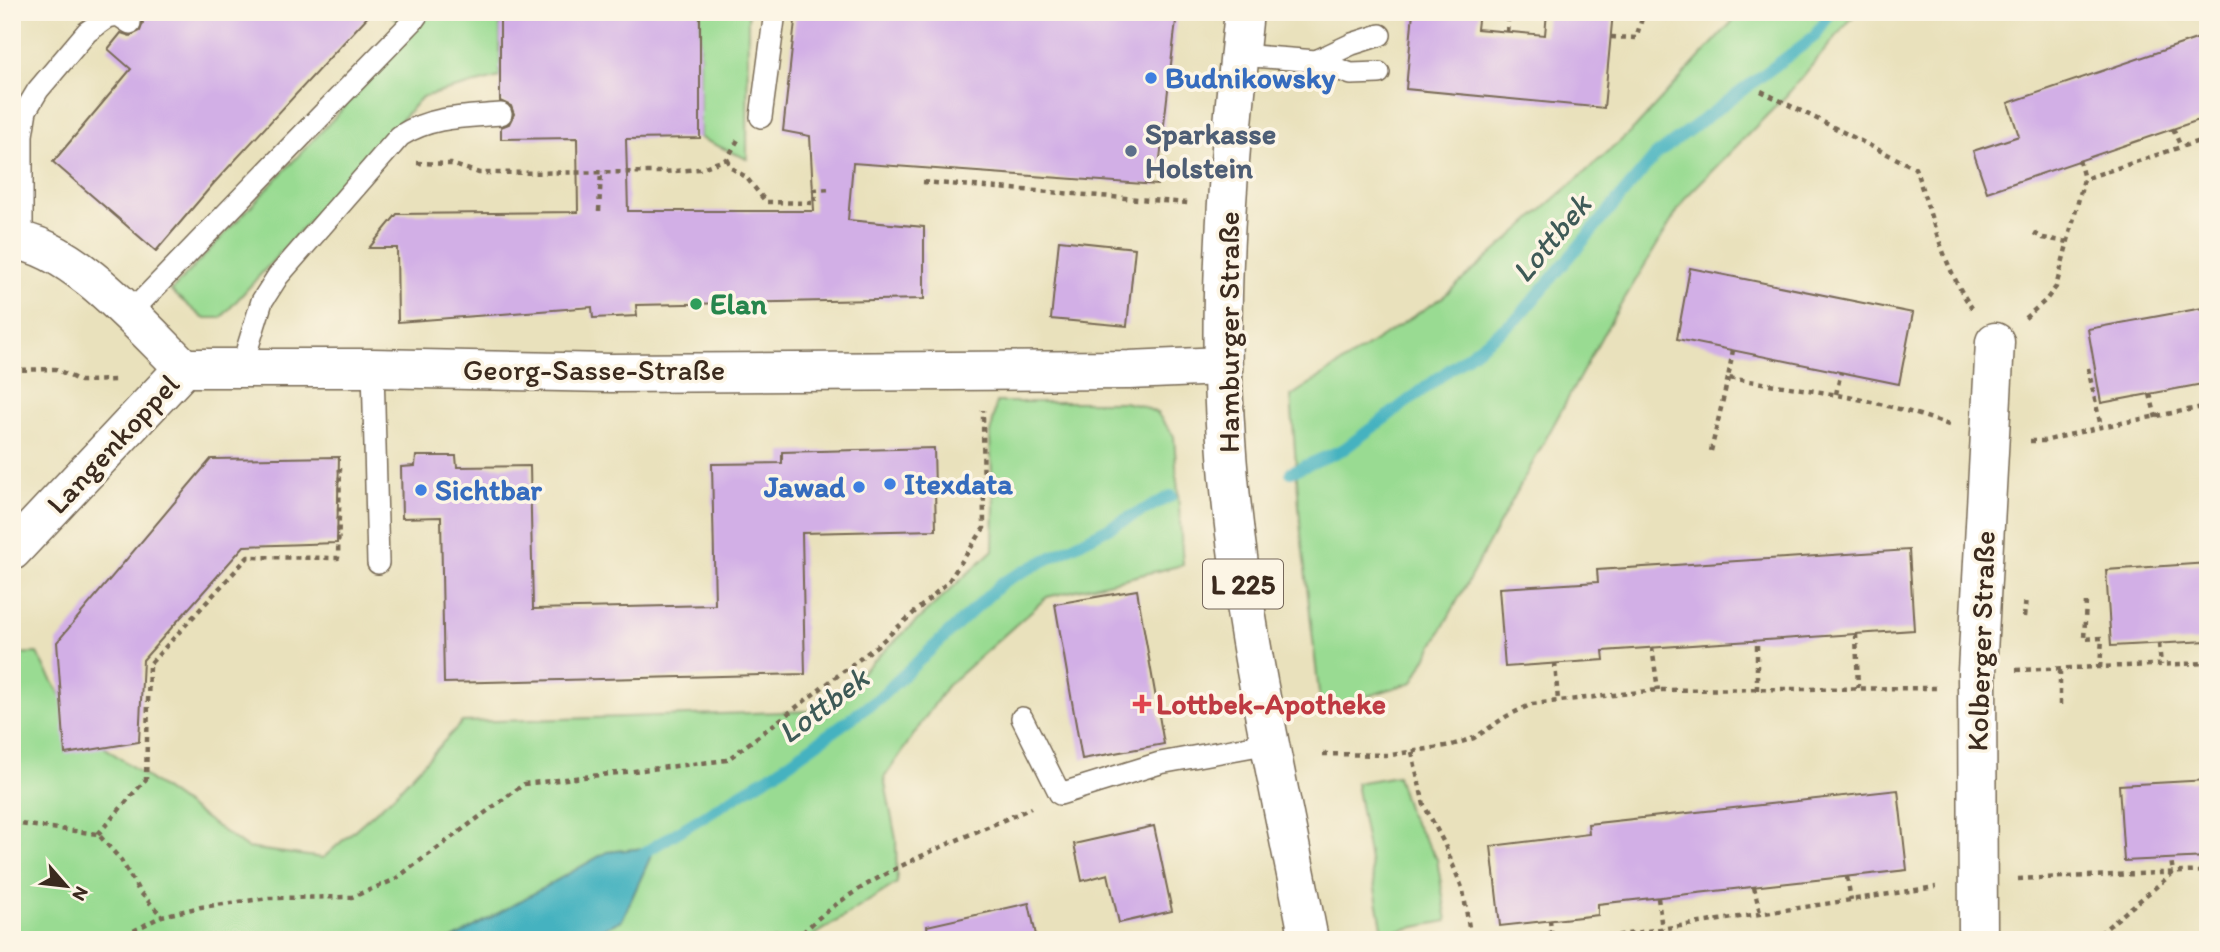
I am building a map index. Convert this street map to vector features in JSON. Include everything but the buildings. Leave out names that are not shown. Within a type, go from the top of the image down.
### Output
[{"type":"street","name":"Hamburger Straße","points":[[1244,12],[1227,228],[1223,366],[1226,440],[1249,628],[1309,940]]},
{"type":"street","points":[[17,240],[51,252],[85,272],[184,368]]},
{"type":"street","name":"Kolberger Straße","points":[[1978,940],[1977,680],[1996,342]]},
{"type":"street","name":"Georg-Sasse-Straße","points":[[184,368],[373,368],[611,373],[978,371],[1223,366]]},
{"type":"street","name":"Langenkoppel","points":[[12,551],[184,368]]},
{"type":"lane","points":[[128,314],[419,12]]},
{"type":"lane","points":[[761,117],[775,12]]},
{"type":"lane","points":[[17,240],[22,135],[26,110],[38,90],[87,32],[108,17],[118,15],[130,23]]},
{"type":"lane","points":[[1316,61],[1352,44],[1380,36]]},
{"type":"lane","points":[[1240,55],[1316,61],[1351,74],[1379,73]]},
{"type":"lane","points":[[242,369],[262,301],[278,276],[400,136],[417,125],[444,118],[500,114]]},
{"type":"lane","points":[[373,368],[378,563]]},
{"type":"lane","points":[[1022,718],[1060,794],[1160,763],[1270,743]]},
{"type":"path","points":[[1507,32],[1509,12]]},
{"type":"path","points":[[1611,37],[1636,38],[1644,12]]},
{"type":"path","points":[[1760,91],[1915,168],[1960,292],[1996,342],[2045,301],[2056,287],[2084,179],[2079,160]]},
{"type":"path","points":[[2173,129],[2180,147]]},
{"type":"path","points":[[380,161],[451,164],[479,173],[664,172],[699,169],[727,159],[740,136]]},
{"type":"path","points":[[2084,179],[2208,138]]},
{"type":"path","points":[[727,159],[733,169],[746,177],[765,202],[815,202],[814,190],[831,189]]},
{"type":"path","points":[[598,211],[601,171]]},
{"type":"path","points":[[923,182],[1189,203]]},
{"type":"path","points":[[2034,233],[2043,238],[2068,242]]},
{"type":"path","points":[[1711,451],[1733,350]]},
{"type":"path","points":[[12,370],[56,369],[80,381],[119,380]]},
{"type":"path","points":[[2088,369],[2101,427]]},
{"type":"path","points":[[116,940],[162,916],[201,907],[269,898],[352,897],[394,880],[524,784],[727,760],[878,645],[948,582],[970,550],[984,528],[984,422],[978,371]]},
{"type":"path","points":[[1836,394],[1841,372]]},
{"type":"path","points":[[1728,378],[1836,394],[1919,414],[1989,441],[2044,441],[2208,406]]},
{"type":"path","points":[[2150,394],[2156,418]]},
{"type":"path","points":[[98,834],[146,779],[149,665],[248,557],[338,558],[341,464]]},
{"type":"path","points":[[2086,602],[2084,639],[2102,638],[2100,668]]},
{"type":"path","points":[[1856,634],[1858,688]]},
{"type":"path","points":[[1757,690],[1758,640]]},
{"type":"path","points":[[2159,644],[2161,665]]},
{"type":"path","points":[[1652,647],[1658,690]]},
{"type":"path","points":[[1555,663],[1558,701]]},
{"type":"path","points":[[1323,754],[1391,755],[1452,745],[1474,738],[1507,716],[1532,704],[1658,690],[1858,688],[1977,680],[2060,670],[2208,663]]},
{"type":"path","points":[[2060,670],[2060,708]]},
{"type":"path","points":[[1412,752],[1424,805],[1444,843],[1463,890],[1471,940]]},
{"type":"path","points":[[796,940],[811,922],[857,891],[912,861],[1060,794]]},
{"type":"path","points":[[12,822],[98,834],[121,860],[139,891],[162,916]]},
{"type":"path","points":[[2171,859],[2173,873]]},
{"type":"path","points":[[1588,940],[1978,880],[2208,871]]},
{"type":"path","points":[[2092,940],[2173,873]]},
{"type":"path","points":[[1847,877],[1851,900]]},
{"type":"path","points":[[1754,887],[1760,913]]},
{"type":"path","points":[[1658,898],[1662,929]]},
{"type":"path","points":[[1550,920],[1552,940]]},
{"type":"green space","points":[[388,12],[500,12],[500,77],[422,97],[221,318],[203,318],[171,291],[412,35]]},
{"type":"green space","points":[[700,12],[748,12],[747,159],[700,138]]},
{"type":"green space","points":[[1741,12],[1857,12],[1786,96],[1686,197],[1602,336],[1413,682],[1321,711],[1301,534],[1291,396],[1443,297],[1634,129]]},
{"type":"green space","points":[[996,402],[1123,402],[1157,413],[1174,436],[1183,565],[1047,597],[947,686],[884,778],[896,839],[897,883],[807,940],[579,940],[622,920],[654,847],[607,852],[451,940],[12,940],[12,654],[37,653],[80,730],[247,848],[323,858],[393,796],[462,722],[815,711],[824,707],[993,550],[994,505],[990,439]]},
{"type":"green space","points":[[1397,776],[1409,814],[1437,859],[1447,921],[1383,933],[1356,783]]},
{"type":"water","points":[[655,847],[622,920],[579,940],[451,940],[607,852]]},
{"type":"waterway","name":"Lottbek","points":[[1291,472],[1344,449],[1518,318],[1656,155],[1815,36],[1830,12]]},
{"type":"waterway","name":"Lottbek","points":[[642,854],[779,770],[878,699],[1003,582],[1171,496]]},
{"type":"place","name":"Budnikowsky","points":[[1151,78]]},
{"type":"place","name":"Sparkasse Holstein","points":[[1131,151]]},
{"type":"place","name":"Elan","points":[[696,304]]},
{"type":"place","name":"Itexdata","points":[[890,484]]},
{"type":"place","name":"Jawad","points":[[859,487]]},
{"type":"place","name":"Sichtbar","points":[[421,490]]},
{"type":"place","name":"Lottbek-Apotheke","points":[[1142,704]]}]
